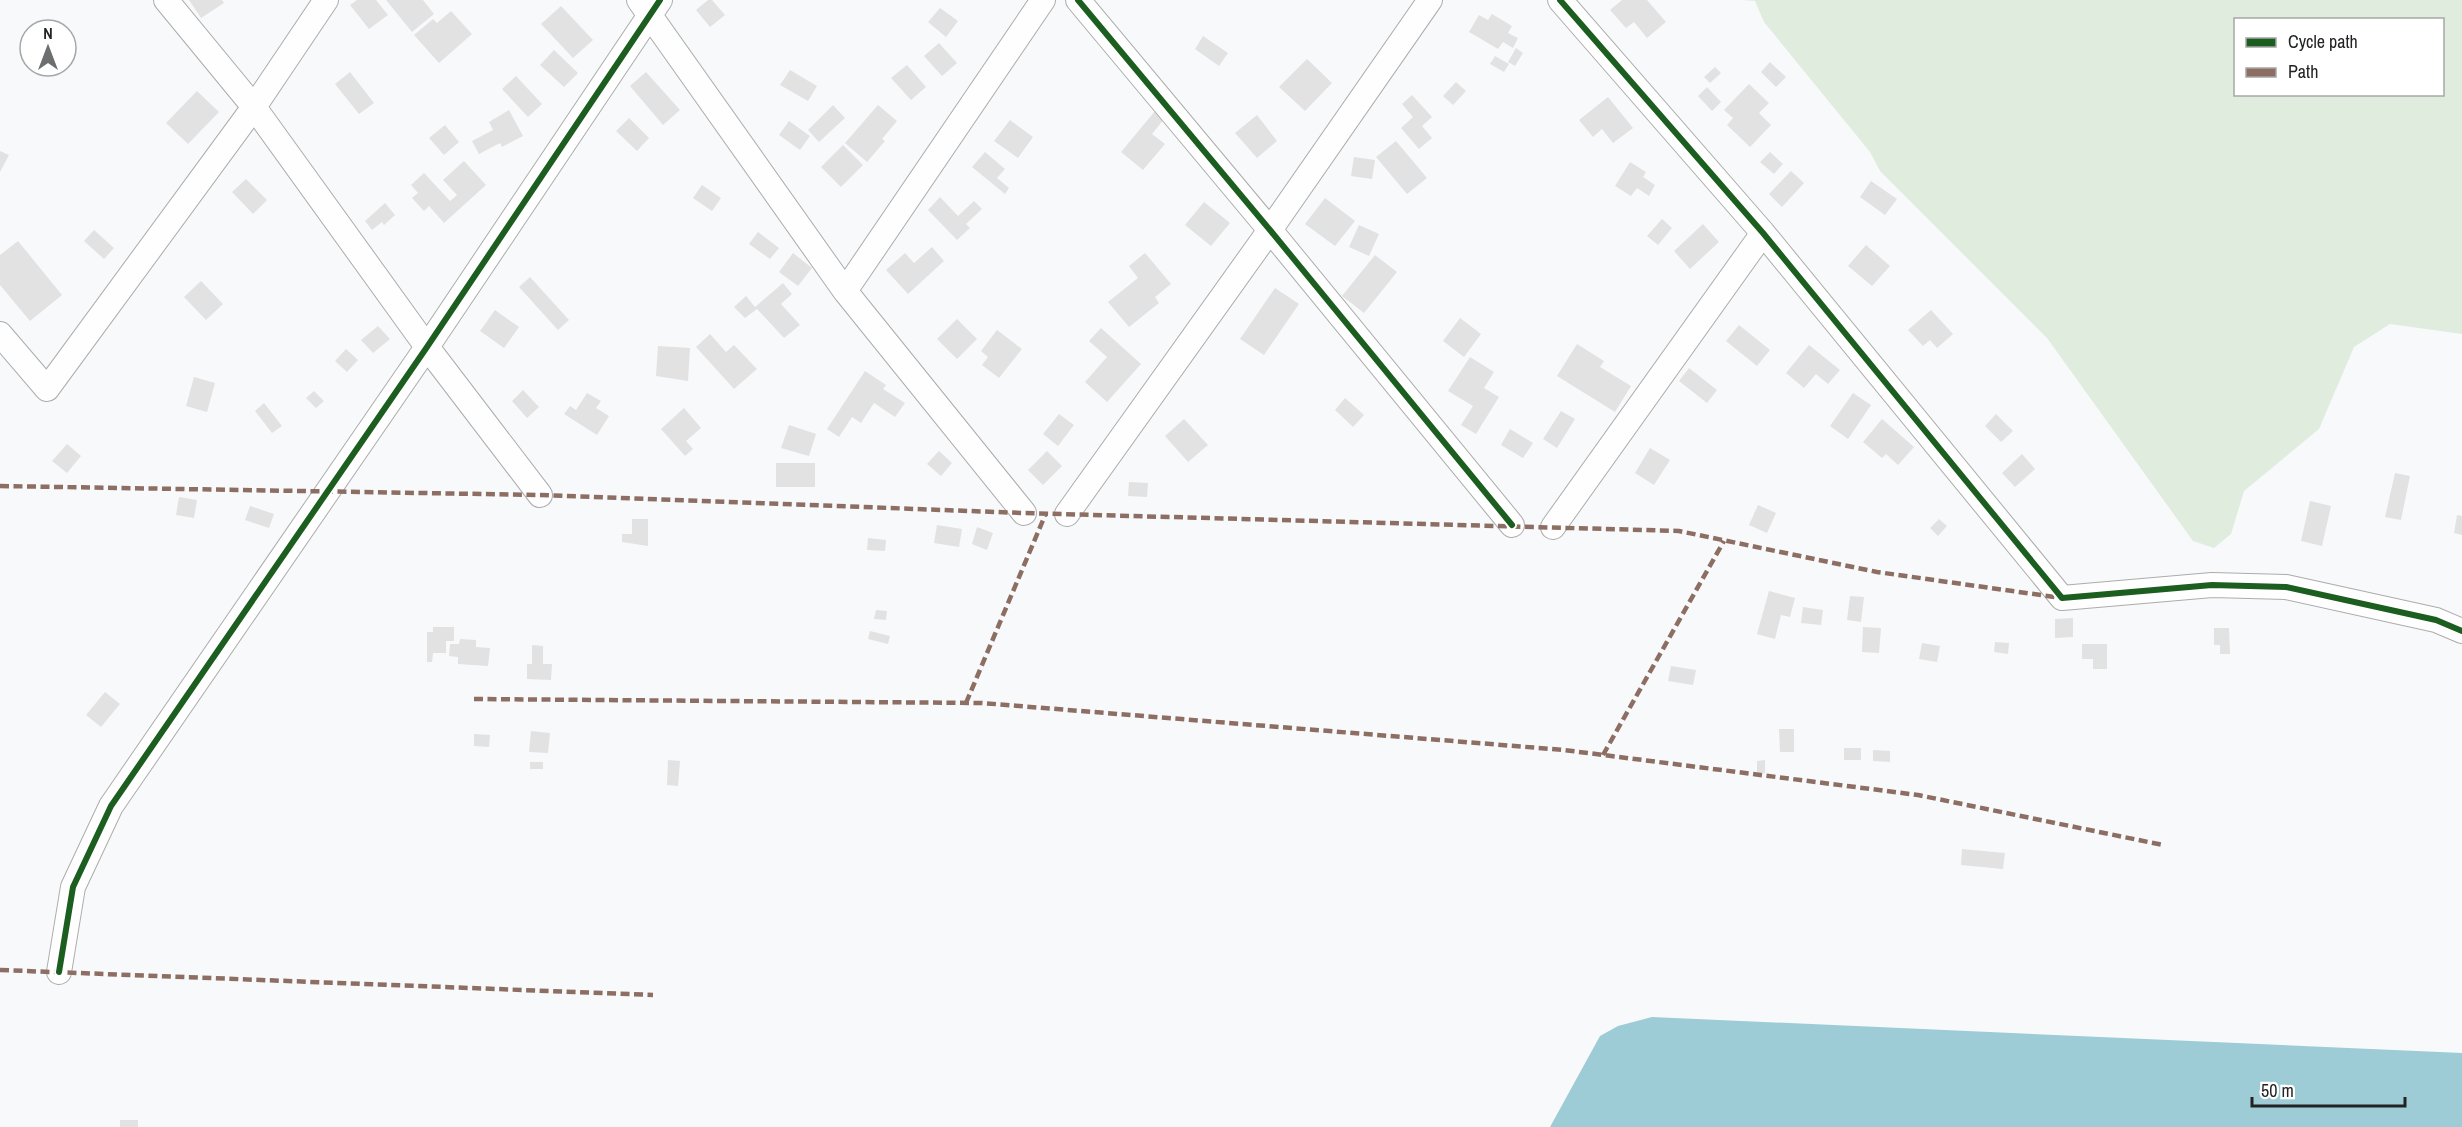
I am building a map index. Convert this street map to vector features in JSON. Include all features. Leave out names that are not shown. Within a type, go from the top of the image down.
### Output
[{"type":"street","points":[[166,0],[254,107],[427,347],[540,495]]},
{"type":"street","points":[[0,334],[47,389],[254,107],[326,0]]},
{"type":"street","points":[[845,291],[1043,0]]},
{"type":"street","points":[[1078,0],[1512,525]]},
{"type":"street","points":[[1067,514],[1270,230],[1430,0]]},
{"type":"street","points":[[1560,0],[1763,234],[2062,598],[2212,585],[2286,587],[2436,620],[2462,631]]},
{"type":"street","points":[[59,972],[74,887],[111,806],[427,347],[649,5],[845,291],[1024,513]]},
{"type":"street","points":[[1553,527],[1763,234]]},
{"type":"green space","points":[[1743,0],[2462,0],[2462,334],[2390,324],[2354,347],[2319,429],[2244,491],[2231,534],[2214,548],[2193,541],[2047,338],[1880,171],[1870,152],[1764,22],[1755,1]]},
{"type":"water","points":[[1652,1017],[2462,1053],[2462,1127],[1550,1127],[1600,1036],[1618,1026]]},
{"type":"building","points":[[189,0],[222,0],[224,3],[201,18]]},
{"type":"building","points":[[357,0],[376,0],[388,15],[369,29],[350,5]]},
{"type":"building","points":[[386,0],[423,0],[434,14],[412,32]]},
{"type":"building","points":[[708,0],[712,0],[725,15],[710,27],[696,10]]},
{"type":"building","points":[[1622,0],[1647,0],[1666,22],[1647,38],[1634,22],[1626,28],[1610,10]]},
{"type":"building","points":[[561,6],[593,40],[573,58],[541,24]]},
{"type":"building","points":[[940,8],[958,21],[946,37],[928,22]]},
{"type":"building","points":[[451,11],[472,34],[439,63],[414,35],[433,19],[437,23]]},
{"type":"building","points":[[1492,14],[1512,26],[1508,33],[1518,38],[1513,48],[1503,42],[1498,49],[1469,32],[1479,15],[1488,20]]},
{"type":"building","points":[[1203,36],[1228,53],[1219,66],[1195,49]]},
{"type":"building","points":[[939,43],[957,63],[942,76],[924,56]]},
{"type":"building","points":[[1516,48],[1523,53],[1515,66],[1508,62]]},
{"type":"building","points":[[554,50],[578,73],[564,87],[540,65]]},
{"type":"building","points":[[1495,56],[1509,64],[1504,72],[1490,64]]},
{"type":"building","points":[[1307,59],[1332,83],[1305,111],[1279,87]]},
{"type":"building","points":[[1770,62],[1786,77],[1776,87],[1761,72]]},
{"type":"building","points":[[907,65],[926,87],[911,100],[891,78]]},
{"type":"building","points":[[1715,67],[1721,73],[1710,83],[1704,77]]},
{"type":"building","points":[[790,70],[817,86],[808,101],[780,85]]},
{"type":"building","points":[[350,72],[374,103],[359,114],[335,84]]},
{"type":"building","points":[[646,72],[680,110],[663,125],[630,86]]},
{"type":"building","points":[[516,76],[542,104],[528,117],[502,89]]},
{"type":"building","points":[[1456,82],[1466,91],[1453,105],[1443,96]]},
{"type":"building","points":[[1749,84],[1769,103],[1759,113],[1771,125],[1750,147],[1727,125],[1733,118],[1724,110]]},
{"type":"building","points":[[1707,87],[1721,102],[1712,111],[1698,96]]},
{"type":"building","points":[[197,91],[219,112],[188,144],[166,123]]},
{"type":"building","points":[[1412,95],[1432,117],[1422,126],[1432,138],[1419,149],[1401,128],[1413,117],[1402,104]]},
{"type":"building","points":[[1608,97],[1633,128],[1613,143],[1602,129],[1593,137],[1579,120]]},
{"type":"building","points":[[833,105],[845,118],[819,142],[808,130]]},
{"type":"building","points":[[878,105],[897,121],[882,139],[885,141],[867,162],[845,143]]},
{"type":"building","points":[[509,110],[523,136],[502,147],[500,143],[479,154],[472,141],[493,130],[489,122]]},
{"type":"building","points":[[1155,111],[1164,119],[1152,134],[1165,144],[1143,170],[1121,152]]},
{"type":"building","points":[[1257,115],[1277,141],[1257,158],[1235,133]]},
{"type":"building","points":[[629,118],[649,138],[637,151],[616,131]]},
{"type":"building","points":[[1010,120],[1033,137],[1018,158],[994,141]]},
{"type":"building","points":[[789,121],[810,136],[800,150],[779,135]]},
{"type":"building","points":[[445,125],[459,142],[444,155],[429,138]]},
{"type":"building","points":[[1396,141],[1427,178],[1407,194],[1376,157]]},
{"type":"building","points":[[843,145],[863,165],[841,187],[821,167]]},
{"type":"building","points":[[0,151],[9,155],[0,172]]},
{"type":"building","points":[[985,152],[1005,169],[997,178],[1009,188],[1005,194],[972,167]]},
{"type":"building","points":[[1770,152],[1783,164],[1774,174],[1760,162]]},
{"type":"building","points":[[1354,157],[1375,160],[1372,179],[1351,176]]},
{"type":"building","points":[[464,161],[486,185],[444,223],[429,206],[424,211],[412,198],[418,193],[411,185],[424,173],[450,201],[457,195],[443,180]]},
{"type":"building","points":[[1630,162],[1646,172],[1643,177],[1655,185],[1649,196],[1637,188],[1631,196],[1615,186]]},
{"type":"building","points":[[1791,171],[1804,183],[1782,207],[1769,194]]},
{"type":"building","points":[[246,179],[267,200],[253,214],[232,192]]},
{"type":"building","points":[[1871,181],[1897,199],[1885,215],[1860,197]]},
{"type":"building","points":[[702,185],[721,198],[712,211],[693,198]]},
{"type":"building","points":[[940,197],[958,216],[974,201],[982,209],[966,224],[970,228],[957,240],[928,210]]},
{"type":"building","points":[[1325,198],[1355,221],[1335,246],[1305,224]]},
{"type":"building","points":[[1204,202],[1230,223],[1211,246],[1185,225]]},
{"type":"building","points":[[385,203],[395,215],[384,225],[382,222],[372,230],[365,221]]},
{"type":"building","points":[[1662,219],[1672,228],[1658,245],[1647,236]]},
{"type":"building","points":[[1703,224],[1719,242],[1690,269],[1674,251]]},
{"type":"building","points":[[1359,225],[1379,234],[1369,256],[1349,247]]},
{"type":"building","points":[[94,230],[114,248],[104,259],[84,241]]},
{"type":"building","points":[[758,232],[779,248],[770,259],[749,244]]},
{"type":"building","points":[[18,241],[62,295],[30,321],[0,285],[0,255]]},
{"type":"building","points":[[1866,245],[1890,266],[1872,286],[1848,266]]},
{"type":"building","points":[[932,247],[944,261],[908,294],[886,270],[905,253],[914,263]]},
{"type":"building","points":[[793,253],[812,268],[798,286],[779,272]]},
{"type":"building","points":[[1145,253],[1171,284],[1155,297],[1159,303],[1129,327],[1108,302],[1138,278],[1129,266]]},
{"type":"building","points":[[1375,255],[1397,272],[1364,313],[1342,296]]},
{"type":"building","points":[[530,277],[569,320],[558,330],[519,287]]},
{"type":"building","points":[[201,281],[223,304],[206,320],[184,297]]},
{"type":"building","points":[[783,283],[792,294],[781,304],[800,325],[784,338],[757,309],[745,318],[734,307],[746,296],[755,307]]},
{"type":"building","points":[[1275,288],[1299,304],[1264,355],[1240,339]]},
{"type":"building","points":[[495,310],[519,327],[504,348],[480,331]]},
{"type":"building","points":[[1931,310],[1953,334],[1937,348],[1930,340],[1923,346],[1908,330]]},
{"type":"building","points":[[1460,318],[1481,334],[1464,357],[1443,341]]},
{"type":"building","points":[[957,319],[977,339],[957,359],[937,339]]},
{"type":"building","points":[[1739,325],[1770,350],[1757,366],[1726,341]]},
{"type":"building","points":[[378,326],[390,339],[373,353],[361,340]]},
{"type":"building","points":[[1101,328],[1141,364],[1107,402],[1085,382],[1107,357],[1089,341]]},
{"type":"building","points":[[997,330],[1022,349],[999,378],[982,365],[988,357],[981,351]]},
{"type":"building","points":[[710,334],[726,352],[734,345],[757,369],[734,389],[696,347]]},
{"type":"building","points":[[1577,344],[1604,361],[1600,367],[1631,386],[1615,412],[1557,376]]},
{"type":"building","points":[[1809,345],[1840,370],[1828,384],[1816,374],[1804,388],[1786,373]]},
{"type":"building","points":[[658,346],[690,348],[688,381],[656,376]]},
{"type":"building","points":[[346,349],[358,360],[347,372],[335,361]]},
{"type":"building","points":[[1470,357],[1494,372],[1484,388],[1499,397],[1476,434],[1461,425],[1473,406],[1448,391]]},
{"type":"building","points":[[1689,368],[1717,390],[1707,403],[1679,381]]},
{"type":"building","points":[[865,371],[886,385],[883,389],[905,403],[895,417],[874,403],[861,423],[852,417],[839,437],[827,429]]},
{"type":"building","points":[[194,377],[215,383],[207,412],[186,406]]},
{"type":"building","points":[[523,390],[539,407],[527,418],[512,401]]},
{"type":"building","points":[[314,391],[324,401],[316,408],[306,398]]},
{"type":"building","points":[[587,393],[601,401],[596,408],[609,416],[597,435],[564,414],[570,406],[576,410]]},
{"type":"building","points":[[1853,393],[1871,405],[1848,439],[1830,426]]},
{"type":"building","points":[[1345,398],[1364,415],[1353,427],[1335,410]]},
{"type":"building","points":[[264,403],[282,426],[272,433],[255,411]]},
{"type":"building","points":[[684,408],[701,428],[686,441],[693,449],[685,456],[661,429]]},
{"type":"building","points":[[1561,411],[1575,419],[1557,448],[1543,439]]},
{"type":"building","points":[[1059,414],[1074,425],[1058,446],[1043,434]]},
{"type":"building","points":[[1996,414],[2013,431],[2001,442],[1985,426]]},
{"type":"building","points":[[1184,419],[1208,445],[1188,462],[1165,436]]},
{"type":"building","points":[[1882,419],[1914,447],[1898,465],[1886,454],[1882,458],[1863,442]]},
{"type":"building","points":[[789,425],[816,434],[809,456],[781,448]]},
{"type":"building","points":[[1510,429],[1533,443],[1523,458],[1501,445]]},
{"type":"building","points":[[67,444],[81,456],[67,473],[52,461]]},
{"type":"building","points":[[1650,448],[1670,460],[1654,485],[1635,473]]},
{"type":"building","points":[[939,451],[952,463],[941,476],[927,464]]},
{"type":"building","points":[[1047,451],[1062,466],[1043,485],[1028,470]]},
{"type":"building","points":[[2022,454],[2035,469],[2015,487],[2002,473]]},
{"type":"building","points":[[776,463],[815,463],[815,487],[776,487]]},
{"type":"building","points":[[2395,473],[2410,476],[2401,520],[2385,517]]},
{"type":"building","points":[[1129,482],[1148,483],[1147,497],[1128,496]]},
{"type":"building","points":[[179,497],[197,500],[194,518],[176,515]]},
{"type":"building","points":[[2310,501],[2331,506],[2322,546],[2301,541]]},
{"type":"building","points":[[1758,505],[1776,513],[1767,533],[1749,525]]},
{"type":"building","points":[[250,506],[274,514],[269,528],[245,520]]},
{"type":"building","points":[[2457,515],[2462,516],[2462,535],[2454,533]]},
{"type":"building","points":[[632,519],[648,519],[648,546],[622,542],[622,534],[632,534]]},
{"type":"building","points":[[1939,519],[1947,526],[1938,536],[1930,528]]},
{"type":"building","points":[[937,525],[962,529],[959,547],[934,543]]},
{"type":"building","points":[[977,527],[993,533],[987,550],[972,544]]},
{"type":"building","points":[[868,538],[886,540],[885,551],[867,550]]},
{"type":"building","points":[[1769,591],[1795,598],[1790,617],[1781,615],[1775,639],[1757,634]]},
{"type":"building","points":[[1850,596],[1864,597],[1861,622],[1847,620]]},
{"type":"building","points":[[1803,607],[1823,610],[1821,625],[1801,623]]},
{"type":"building","points":[[876,610],[887,611],[886,620],[874,619]]},
{"type":"building","points":[[2073,618],[2073,637],[2055,638],[2055,619]]},
{"type":"building","points":[[433,627],[454,627],[454,641],[446,641],[446,653],[433,653],[432,662],[427,662],[427,632],[433,632]]},
{"type":"building","points":[[1863,627],[1881,628],[1879,653],[1862,652]]},
{"type":"building","points":[[2214,628],[2229,628],[2230,654],[2220,654],[2220,645],[2214,645]]},
{"type":"building","points":[[870,631],[890,636],[888,644],[868,639]]},
{"type":"building","points":[[460,639],[476,640],[476,647],[490,648],[488,666],[458,664],[458,657],[449,656],[450,644],[459,644]]},
{"type":"building","points":[[1995,642],[2009,643],[2008,654],[1994,652]]},
{"type":"building","points":[[1922,643],[1940,646],[1937,662],[1919,659]]},
{"type":"building","points":[[2082,644],[2107,644],[2107,669],[2093,669],[2093,659],[2082,659]]},
{"type":"building","points":[[532,645],[543,646],[543,664],[552,664],[551,680],[527,679],[527,664],[532,664]]},
{"type":"building","points":[[1671,666],[1696,670],[1693,685],[1668,681]]},
{"type":"building","points":[[105,692],[120,704],[101,727],[86,715]]},
{"type":"building","points":[[1779,729],[1794,729],[1794,752],[1780,752]]},
{"type":"building","points":[[531,731],[550,733],[548,753],[529,752]]},
{"type":"building","points":[[474,734],[490,735],[489,747],[474,746]]},
{"type":"building","points":[[1844,748],[1861,748],[1861,760],[1844,760]]},
{"type":"building","points":[[1873,750],[1890,751],[1890,762],[1873,761]]},
{"type":"building","points":[[668,760],[680,761],[678,786],[667,785]]},
{"type":"building","points":[[1765,760],[1765,773],[1757,773],[1757,761]]},
{"type":"building","points":[[530,762],[543,762],[543,769],[530,769]]},
{"type":"building","points":[[1962,849],[2005,853],[2003,869],[1961,865]]},
{"type":"building","points":[[120,1120],[138,1120],[138,1127],[120,1127]]},
{"type":"marked path","points":[[0,486],[540,495],[1024,513],[1679,531],[1877,572],[2062,598]]},
{"type":"marked path","points":[[966,703],[1046,513]]},
{"type":"marked path","points":[[1603,755],[1724,541]]},
{"type":"marked path","points":[[474,699],[982,703],[1564,750],[1918,795],[2163,845]]},
{"type":"marked path","points":[[0,970],[653,995]]},
{"type":"cycle path","points":[[59,972],[73,887],[111,806],[427,347],[660,0]]},
{"type":"cycle path","points":[[1078,0],[1512,525]]},
{"type":"cycle path","points":[[1560,0],[1763,233],[2062,598],[2212,585],[2286,587],[2436,620],[2462,631]]}]
